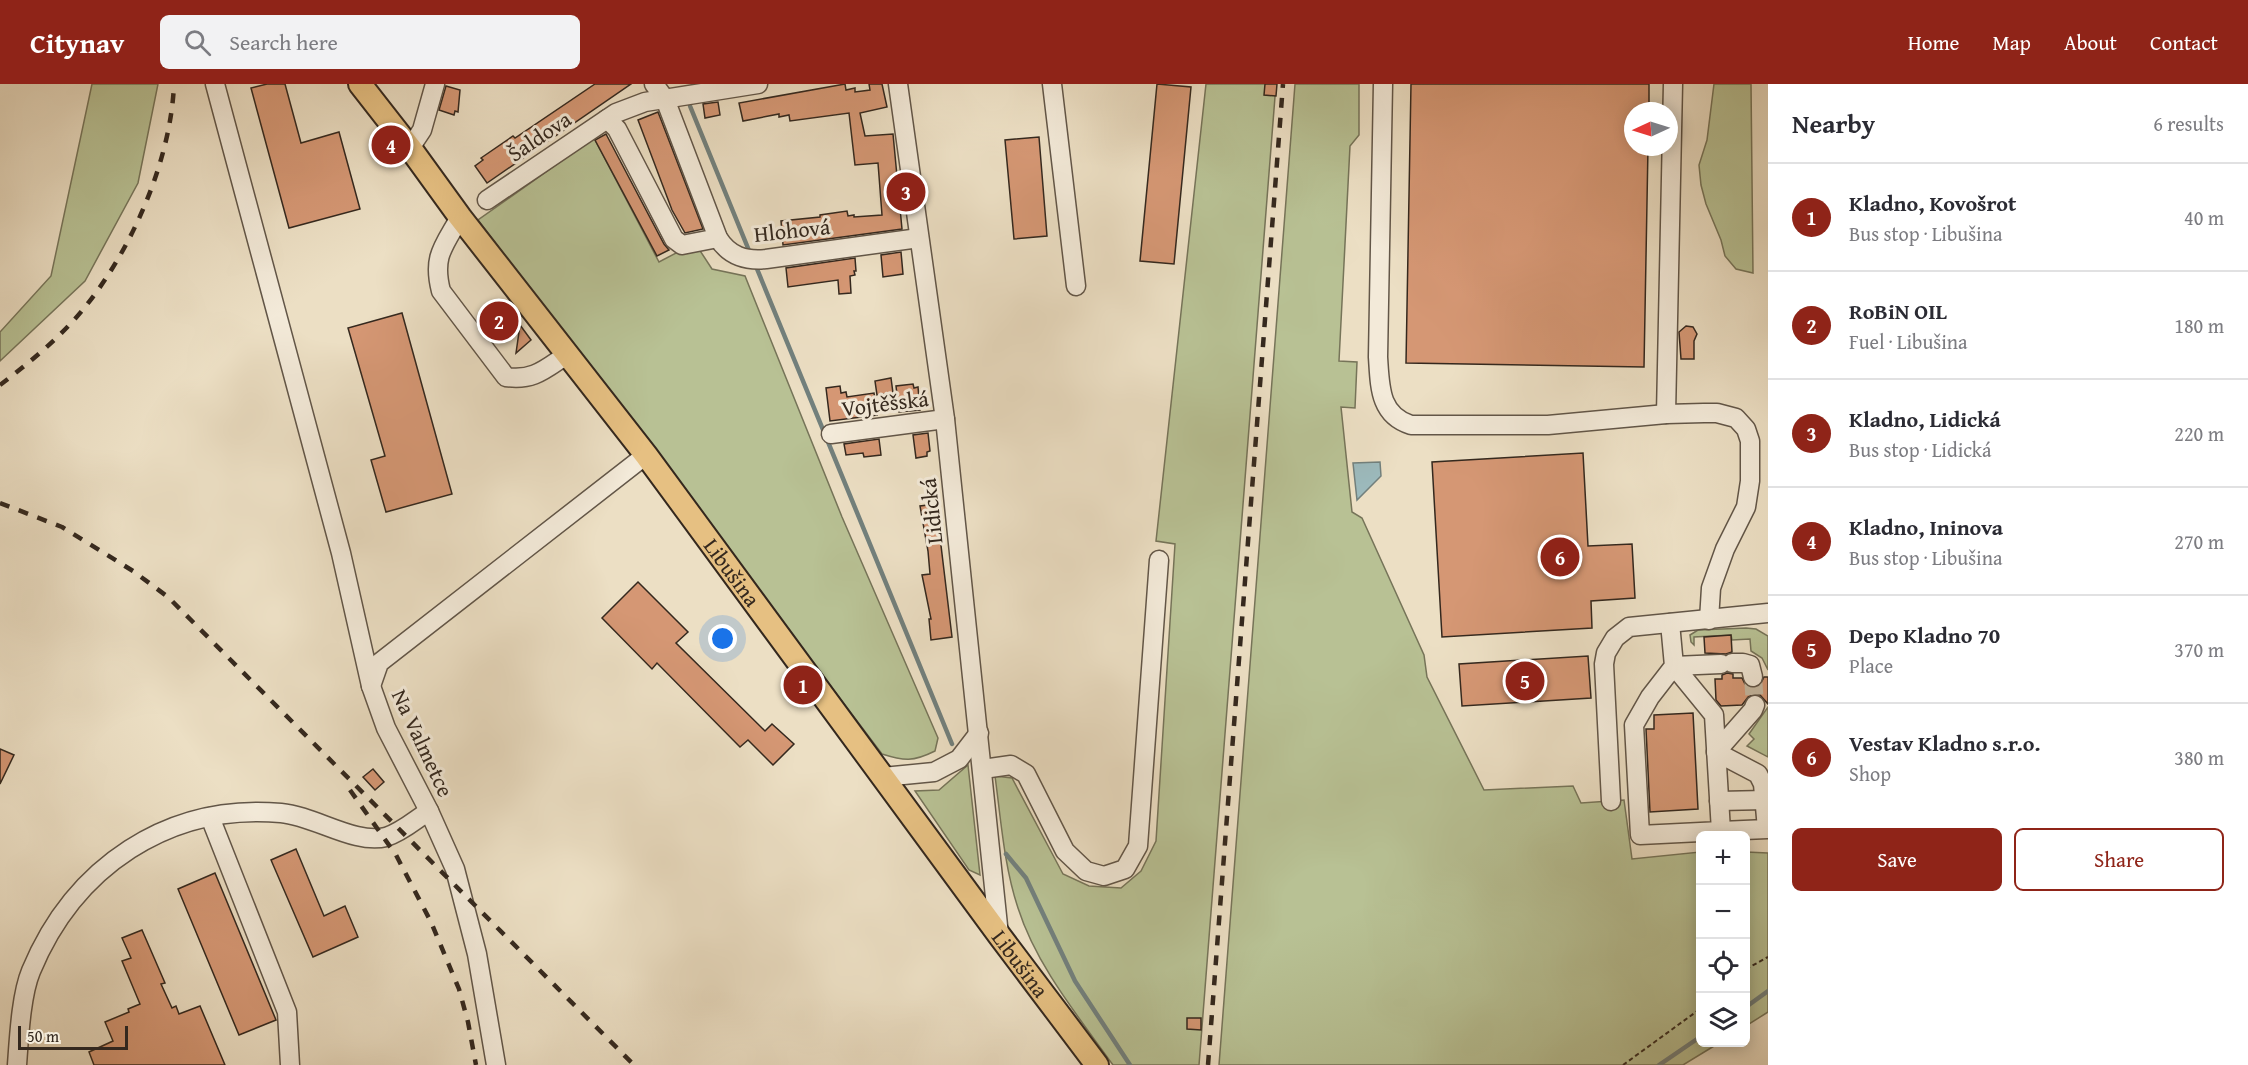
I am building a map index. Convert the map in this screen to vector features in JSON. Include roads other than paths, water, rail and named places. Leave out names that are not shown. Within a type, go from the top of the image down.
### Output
[{"type":"main road","name":"Libušina","points":[[360,84],[460,217],[646,455],[1097,1065]]},
{"type":"street","points":[[215,84],[341,554],[371,686]]},
{"type":"street","points":[[410,148],[422,130],[435,84]]},
{"type":"street","name":"Hlohová","points":[[654,84],[665,99],[718,238],[725,249],[751,259],[919,238]]},
{"type":"street","name":"Šaldova","points":[[487,200],[616,113],[645,102],[758,84]]},
{"type":"street","name":"Lidická","points":[[898,84],[945,419],[999,935]]},
{"type":"street","points":[[1052,84],[1076,286]]},
{"type":"street","points":[[1383,84],[1378,357],[1380,386],[1386,407],[1398,421],[1411,425],[1548,425],[1666,414],[1717,413],[1736,418],[1746,429],[1750,441],[1750,481],[1746,507],[1725,549],[1711,588],[1708,620]]},
{"type":"street","points":[[1666,414],[1672,84]]},
{"type":"street","points":[[607,118],[617,129],[674,239],[682,245],[718,238]]},
{"type":"street","points":[[460,217],[437,259],[436,274],[441,291],[506,377],[521,379],[535,375],[568,354]]},
{"type":"street","name":"Vojtěšská","points":[[831,434],[945,419]]},
{"type":"street","name":"Na Valmetce","points":[[496,1065],[477,954],[455,869],[429,811],[386,728],[371,686],[379,663],[646,455]]},
{"type":"street","points":[[983,769],[1011,765],[1026,774],[1065,851],[1086,871],[1104,876],[1125,868],[1138,846],[1160,560]]},
{"type":"street","points":[[1611,801],[1605,670],[1606,653],[1615,638],[1625,629],[1634,626],[1768,613]]},
{"type":"street","points":[[1671,623],[1674,666],[1714,715],[1716,752],[1721,831],[1767,829],[1763,784],[1758,774],[1716,752]]},
{"type":"street","points":[[1674,666],[1743,663],[1750,665],[1754,677]]},
{"type":"street","points":[[1674,666],[1650,697],[1634,725],[1640,836],[1696,833]]},
{"type":"street","points":[[1716,752],[1755,705]]},
{"type":"street","points":[[884,777],[934,772],[959,759],[979,733]]},
{"type":"street","points":[[1719,801],[1765,800]]},
{"type":"street","points":[[17,1065],[20,1024],[30,973],[57,921],[77,895],[123,853],[158,832],[194,819],[235,813],[282,813],[309,818],[354,836],[385,837],[400,831],[429,811]]},
{"type":"street","points":[[210,817],[287,1012],[290,1065]]},
{"type":"water","points":[[1380,462],[1381,476],[1357,500],[1353,463]]},
{"type":"waterway","points":[[690,106],[750,253]]},
{"type":"waterway","points":[[755,264],[952,744]]},
{"type":"waterway","points":[[1006,854],[1026,878],[1075,981],[1130,1065]]},
{"type":"waterway","points":[[1750,1004],[1768,991]]},
{"type":"waterway","points":[[1659,1065],[1696,1040]]},
{"type":"tunnel","points":[[1753,677],[1755,705]]},
{"type":"railway","points":[[0,385],[66,329],[102,284],[118,258],[133,231],[157,173],[171,113],[174,84]]},
{"type":"railway","points":[[1208,1065],[1283,84]]},
{"type":"railway","points":[[0,503],[62,527],[133,571],[168,597],[634,1065]]},
{"type":"railway","points":[[350,790],[396,855],[431,922],[459,989],[476,1065]]},
{"type":"place","name":"Kladno, Ininova","points":[[391,145]]},
{"type":"place","name":"Kladno, Lidická","points":[[906,192]]},
{"type":"place","name":"RoBiN OIL","points":[[499,321]]},
{"type":"place","name":"Vestav Kladno s.r.o.","points":[[1560,557]]},
{"type":"place","name":"Depo Kladno 70","points":[[1525,681]]},
{"type":"place","name":"Kladno, Kovošrot","points":[[803,685]]}]
